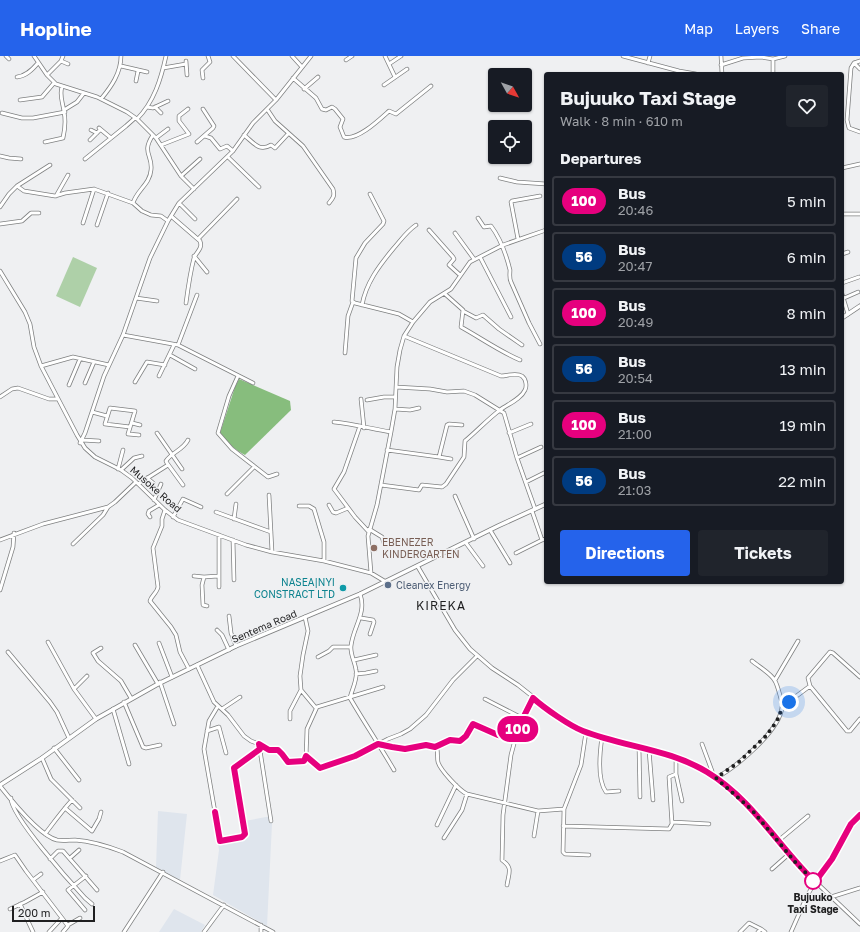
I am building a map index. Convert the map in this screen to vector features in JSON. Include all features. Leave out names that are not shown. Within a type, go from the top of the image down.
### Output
[{"type":"main road","points":[[844,317],[860,306]]},
{"type":"main road","name":"Sentema Road","points":[[0,785],[42,758],[96,719],[159,683],[236,646],[386,582],[544,505]]},
{"type":"street","points":[[34,56],[46,75],[54,83],[62,87],[101,99],[136,118],[156,138],[181,176],[194,189]]},
{"type":"street","points":[[46,75],[61,61],[63,56]]},
{"type":"street","points":[[101,99],[110,87],[121,66],[121,56]]},
{"type":"street","points":[[84,159],[147,108],[156,91],[164,68],[166,56]]},
{"type":"street","points":[[203,78],[202,70],[210,62],[208,56]]},
{"type":"street","points":[[233,56],[276,100]]},
{"type":"street","points":[[292,56],[302,67]]},
{"type":"street","points":[[99,442],[81,441],[109,365],[123,335],[150,258],[168,220],[179,203],[228,157],[253,123],[276,100],[311,56]]},
{"type":"street","points":[[346,60],[352,56]]},
{"type":"street","points":[[385,56],[395,77]]},
{"type":"street","points":[[389,64],[401,56]]},
{"type":"street","points":[[624,56],[679,72]]},
{"type":"street","points":[[648,63],[650,56]]},
{"type":"street","points":[[721,56],[721,72]]},
{"type":"street","points":[[721,66],[743,58],[761,57],[773,59],[785,56]]},
{"type":"street","points":[[773,59],[773,72]]},
{"type":"street","points":[[61,61],[68,64]]},
{"type":"street","points":[[860,61],[854,63],[851,68],[847,125],[849,128],[860,132]]},
{"type":"street","points":[[164,68],[186,62],[187,75]]},
{"type":"street","points":[[17,77],[21,77],[32,71],[38,63]]},
{"type":"street","points":[[854,63],[860,69]]},
{"type":"street","points":[[121,66],[147,72]]},
{"type":"street","points":[[384,85],[407,70]]},
{"type":"street","points":[[136,81],[138,71]]},
{"type":"street","points":[[304,89],[318,77]]},
{"type":"street","points":[[293,78],[316,98],[322,109],[326,110],[333,107],[335,109],[343,119],[340,126],[344,137],[348,138],[360,134],[389,111],[396,114],[431,86]]},
{"type":"street","points":[[20,100],[42,97],[54,83]]},
{"type":"street","points":[[45,142],[63,138],[65,125],[60,91],[62,87]]},
{"type":"street","points":[[2,113],[22,118],[33,118],[64,111],[77,102],[84,93]]},
{"type":"street","points":[[147,108],[168,101]]},
{"type":"street","points":[[155,106],[161,113]]},
{"type":"street","points":[[161,145],[189,134],[180,121],[179,116],[188,109]]},
{"type":"street","points":[[197,142],[214,126],[203,109]]},
{"type":"street","points":[[267,109],[275,121],[303,146],[333,189],[333,199],[329,204]]},
{"type":"street","points":[[90,140],[100,129],[111,138]]},
{"type":"street","points":[[156,138],[168,129]]},
{"type":"street","points":[[92,130],[97,133]]},
{"type":"street","points":[[244,135],[260,148],[265,148],[271,145],[275,148],[288,134]]},
{"type":"street","points":[[133,203],[150,176],[151,165],[147,153],[149,143],[153,135]]},
{"type":"street","points":[[204,136],[211,138],[220,149],[227,146],[233,151]]},
{"type":"street","points":[[0,156],[21,159]]},
{"type":"street","points":[[228,157],[259,187]]},
{"type":"street","points":[[181,176],[200,159]]},
{"type":"street","points":[[844,168],[860,164]]},
{"type":"street","points":[[0,207],[8,194],[17,186],[50,166]]},
{"type":"street","points":[[56,196],[68,175]]},
{"type":"street","points":[[500,178],[516,182],[544,184]]},
{"type":"street","points":[[17,186],[24,190],[56,196],[65,193],[94,189],[133,203],[142,211],[151,215],[161,216],[168,220]]},
{"type":"street","points":[[83,223],[94,189]]},
{"type":"street","points":[[97,225],[108,193]]},
{"type":"street","points":[[345,353],[348,316],[353,302],[356,258],[365,243],[383,224],[384,221],[370,194]]},
{"type":"street","points":[[518,240],[511,202],[540,196]]},
{"type":"street","points":[[198,239],[237,199]]},
{"type":"street","points":[[179,203],[195,219]]},
{"type":"street","points":[[0,224],[19,222],[24,220],[31,213],[39,213]]},
{"type":"street","points":[[844,214],[860,214]]},
{"type":"street","points":[[171,216],[198,239],[201,244],[201,247],[194,256],[186,303]]},
{"type":"street","points":[[478,218],[484,228],[491,226],[503,245],[511,282],[540,344]]},
{"type":"street","points":[[362,305],[366,287],[380,265],[399,240],[416,224]]},
{"type":"street","points":[[429,230],[453,257],[454,259],[449,265],[460,275]]},
{"type":"street","points":[[371,573],[368,540],[369,530],[377,504],[391,432],[395,409],[400,350],[404,336],[413,322],[432,300],[444,294],[454,285],[470,262],[503,245],[544,231]]},
{"type":"street","points":[[456,233],[474,260]]},
{"type":"street","points":[[844,253],[848,252]]},
{"type":"street","points":[[194,256],[207,272]]},
{"type":"street","points":[[480,257],[511,317]]},
{"type":"street","name":"Musoke Road","points":[[0,271],[25,312],[30,324],[34,348],[41,366],[81,441],[95,457],[120,470],[137,483],[159,505],[173,516],[233,540],[272,552],[324,561],[371,573],[386,582]]},
{"type":"street","points":[[844,282],[859,277]]},
{"type":"street","points":[[844,299],[858,292]]},
{"type":"street","points":[[444,294],[464,311],[476,318],[483,315],[499,329],[522,345]]},
{"type":"street","points":[[159,376],[176,345],[197,295]]},
{"type":"street","points":[[136,298],[157,302]]},
{"type":"street","points":[[353,302],[399,314],[413,322]]},
{"type":"street","points":[[844,302],[848,314]]},
{"type":"street","points":[[464,311],[461,327],[504,353],[520,360]]},
{"type":"street","points":[[123,335],[176,345],[253,383]]},
{"type":"street","points":[[381,485],[419,490],[422,485],[442,487],[446,484],[463,459],[465,441],[500,410],[518,398],[525,390],[525,380],[522,376],[514,374],[500,376],[404,336]]},
{"type":"street","points":[[170,355],[195,369]]},
{"type":"street","points":[[41,366],[73,357],[109,365]]},
{"type":"street","points":[[69,385],[80,359]]},
{"type":"street","points":[[85,384],[94,362]]},
{"type":"street","points":[[135,382],[147,362],[166,365]]},
{"type":"street","points":[[238,376],[229,396],[218,433],[232,449],[268,477],[277,474]]},
{"type":"street","points":[[396,387],[430,389],[447,392],[464,391],[475,395],[500,410],[506,416],[542,540],[516,553]]},
{"type":"street","points":[[0,397],[12,389],[18,388],[49,399],[58,399]]},
{"type":"street","points":[[367,400],[384,397],[396,397]]},
{"type":"street","points":[[361,399],[362,427],[344,472],[334,488],[348,508],[369,530],[382,537],[384,543]]},
{"type":"street","points":[[130,428],[105,424],[110,408],[136,411],[128,434],[139,435]]},
{"type":"street","points":[[395,409],[410,410],[419,408]]},
{"type":"street","points":[[92,412],[107,416]]},
{"type":"street","points":[[334,422],[391,432]]},
{"type":"street","points":[[132,423],[140,425]]},
{"type":"street","points":[[439,457],[447,426],[449,424],[462,425]]},
{"type":"street","points":[[510,433],[531,424]]},
{"type":"street","points":[[157,433],[182,469]]},
{"type":"street","points":[[183,485],[168,464],[167,460],[183,448],[188,440]]},
{"type":"street","points":[[517,458],[541,447]]},
{"type":"street","points":[[120,470],[123,450]]},
{"type":"street","points":[[387,450],[451,459]]},
{"type":"street","points":[[120,470],[134,458],[142,456]]},
{"type":"street","points":[[0,540],[14,533],[43,524],[108,507],[137,483],[148,478],[168,464]]},
{"type":"street","points":[[227,494],[254,467]]},
{"type":"street","points":[[526,482],[544,473]]},
{"type":"street","points":[[148,478],[153,483]]},
{"type":"street","points":[[154,500],[161,484]]},
{"type":"street","points":[[269,495],[272,552]]},
{"type":"street","points":[[455,496],[474,539]]},
{"type":"street","points":[[173,516],[183,499],[201,507]]},
{"type":"street","points":[[234,519],[236,504]]},
{"type":"street","points":[[150,517],[148,514],[149,511],[159,505]]},
{"type":"street","points":[[329,505],[333,512],[336,513],[348,508]]},
{"type":"street","points":[[299,506],[309,506],[314,509],[324,542],[324,561]]},
{"type":"street","points":[[73,544],[103,516],[108,507]]},
{"type":"street","points":[[165,510],[162,519],[162,526],[153,548],[158,587],[156,593],[150,601],[174,631],[180,652],[188,669]]},
{"type":"street","points":[[216,512],[270,532]]},
{"type":"street","points":[[490,530],[510,564]]},
{"type":"street","points":[[0,590],[13,547],[14,533]]},
{"type":"street","points":[[219,535],[219,587]]},
{"type":"street","points":[[233,540],[234,580]]},
{"type":"street","points":[[466,543],[483,566]]},
{"type":"street","points":[[418,567],[455,630],[477,656],[498,673],[518,685],[551,711],[586,732],[676,757],[701,768],[712,775],[752,810],[815,882],[860,924]]},
{"type":"street","points":[[194,576],[218,576]]},
{"type":"street","points":[[204,577],[202,585],[203,604],[207,606]]},
{"type":"street","points":[[360,594],[362,600],[361,618],[353,635],[350,647],[356,674],[350,698],[394,770]]},
{"type":"street","points":[[229,616],[231,633],[236,646]]},
{"type":"street","points":[[290,719],[290,712],[301,690],[300,676],[308,630],[305,617]]},
{"type":"street","points":[[361,618],[373,620],[374,622],[370,634]]},
{"type":"street","points":[[217,630],[222,635],[229,650]]},
{"type":"street","points":[[775,680],[798,641]]},
{"type":"street","points":[[48,642],[74,689],[96,719]]},
{"type":"street","points":[[159,643],[172,677]]},
{"type":"street","points":[[135,645],[159,683],[174,724]]},
{"type":"street","points":[[318,657],[329,652],[333,647],[350,647]]},
{"type":"street","points":[[101,648],[94,652],[98,661],[120,681],[131,698]]},
{"type":"street","points":[[8,652],[50,702],[57,712],[69,738]]},
{"type":"street","points":[[860,677],[830,652],[808,678],[810,686],[847,731],[850,731],[860,719]]},
{"type":"street","points":[[354,660],[376,655]]},
{"type":"street","points":[[306,756],[318,767],[323,768],[355,756],[407,731],[426,715],[453,680],[477,656]]},
{"type":"street","points":[[752,661],[775,680],[783,706]]},
{"type":"street","points":[[197,666],[210,694],[218,706],[244,736],[251,742],[259,744],[269,750],[278,750],[288,762],[304,761],[306,756],[307,729],[318,706],[350,698],[383,687]]},
{"type":"street","points":[[356,674],[376,671]]},
{"type":"street","points":[[74,689],[87,676]]},
{"type":"street","points":[[716,778],[739,762],[766,736],[777,721],[783,706],[810,686]]},
{"type":"street","points":[[301,690],[316,708]]},
{"type":"street","points":[[222,709],[240,697]]},
{"type":"street","points":[[507,884],[509,867],[507,863],[502,860],[503,815],[506,802],[511,755],[522,718],[533,698]]},
{"type":"street","points":[[485,699],[522,718]]},
{"type":"street","points":[[124,702],[143,747],[146,748],[160,745]]},
{"type":"street","points":[[218,706],[210,718],[204,749],[220,841],[242,837],[245,834],[234,768],[260,749]]},
{"type":"street","points":[[113,709],[129,764]]},
{"type":"street","points":[[378,744],[405,749],[426,745],[435,747],[450,740],[461,740],[466,736],[473,724],[498,735],[515,738]]},
{"type":"street","points":[[207,731],[219,727],[226,753]]},
{"type":"street","points":[[586,732],[580,765],[564,809],[563,826],[564,853],[588,855]]},
{"type":"street","points":[[602,737],[601,768],[604,789],[606,792],[619,791]]},
{"type":"street","points":[[259,744],[271,821]]},
{"type":"street","points":[[702,744],[712,771],[712,775]]},
{"type":"street","points":[[435,747],[438,752],[439,764],[461,791],[467,794],[506,802],[538,811],[564,809]]},
{"type":"street","points":[[639,747],[640,797]]},
{"type":"street","points":[[54,748],[79,780]]},
{"type":"street","points":[[649,750],[653,800]]},
{"type":"street","points":[[676,757],[676,774],[682,801]]},
{"type":"street","points":[[42,758],[51,779],[80,808]]},
{"type":"street","points":[[563,826],[669,829],[672,826],[669,777],[676,774]]},
{"type":"street","points":[[0,785],[10,798],[45,834],[58,840],[76,840],[116,849],[163,872],[273,932]]},
{"type":"street","points":[[436,825],[456,785]]},
{"type":"street","points":[[444,838],[462,810],[467,794]]},
{"type":"street","points":[[10,798],[20,818],[50,859],[92,904]]},
{"type":"street","points":[[45,834],[72,800]]},
{"type":"street","points":[[65,808],[92,831],[101,812]]},
{"type":"street","points":[[534,836],[538,811]]},
{"type":"street","points":[[791,932],[815,882],[832,859],[851,824],[860,815]]},
{"type":"street","points":[[778,841],[808,816]]},
{"type":"street","points":[[672,822],[709,824]]},
{"type":"street","points":[[50,859],[61,850],[64,851],[97,890]]},
{"type":"street","points":[[70,858],[79,850]]},
{"type":"street","points":[[772,869],[789,854]]},
{"type":"street","points":[[0,861],[15,855],[68,925]]},
{"type":"street","points":[[124,932],[163,872]]},
{"type":"street","points":[[33,880],[41,874]]},
{"type":"street","points":[[85,910],[68,890],[86,876]]},
{"type":"street","points":[[831,897],[860,888]]},
{"type":"street","points":[[10,909],[43,892]]},
{"type":"street","points":[[20,904],[33,932]]},
{"type":"street","points":[[205,932],[224,905]]},
{"type":"street","points":[[49,932],[62,918]]},
{"type":"street","points":[[63,932],[68,925],[80,918]]},
{"type":"street","points":[[740,932],[749,923],[765,932]]},
{"type":"street","points":[[261,925],[261,932]]},
{"type":"shaded area","points":[[158,811],[187,814],[180,880],[156,867]]},
{"type":"shaded area","points":[[271,816],[272,824],[267,926],[213,895],[219,850],[218,843],[247,836],[245,821]]},
{"type":"shaded area","points":[[174,909],[205,925],[201,932],[159,932]]},
{"type":"green space","points":[[73,257],[97,268],[80,307],[56,296]]},
{"type":"green space","points":[[239,379],[290,401],[291,410],[245,455],[231,446],[220,433]]},
{"type":"bus line","name":"100","points":[[215,812],[220,841],[242,837],[245,834],[234,768],[260,749],[259,744],[269,750],[278,750],[287,762],[304,761],[306,756],[318,767],[323,768],[355,756],[378,744],[405,749],[426,745],[435,747],[450,740],[460,741],[463,740],[473,724],[498,735],[515,738],[522,718],[533,698],[583,731],[670,755],[708,772],[752,810],[796,863],[815,882],[832,859],[853,820],[860,815]]},
{"type":"place","name":"EBENEZER KINDERGARTEN","points":[[374,548]]},
{"type":"place","name":"Cleanex Energy","points":[[388,585]]},
{"type":"place","name":"NASEA|NYI CONSTRACT LTD","points":[[343,588]]},
{"type":"place","name":"Bujuuko Taxi Stage","points":[[813,881]]},
{"type":"district","name":"KIREKA","points":[[441,606]]},
{"type":"route","points":[[789,702],[783,706],[777,721],[766,736],[739,762],[724,774],[716,778],[752,810],[796,863],[815,882],[813,881]]}]
